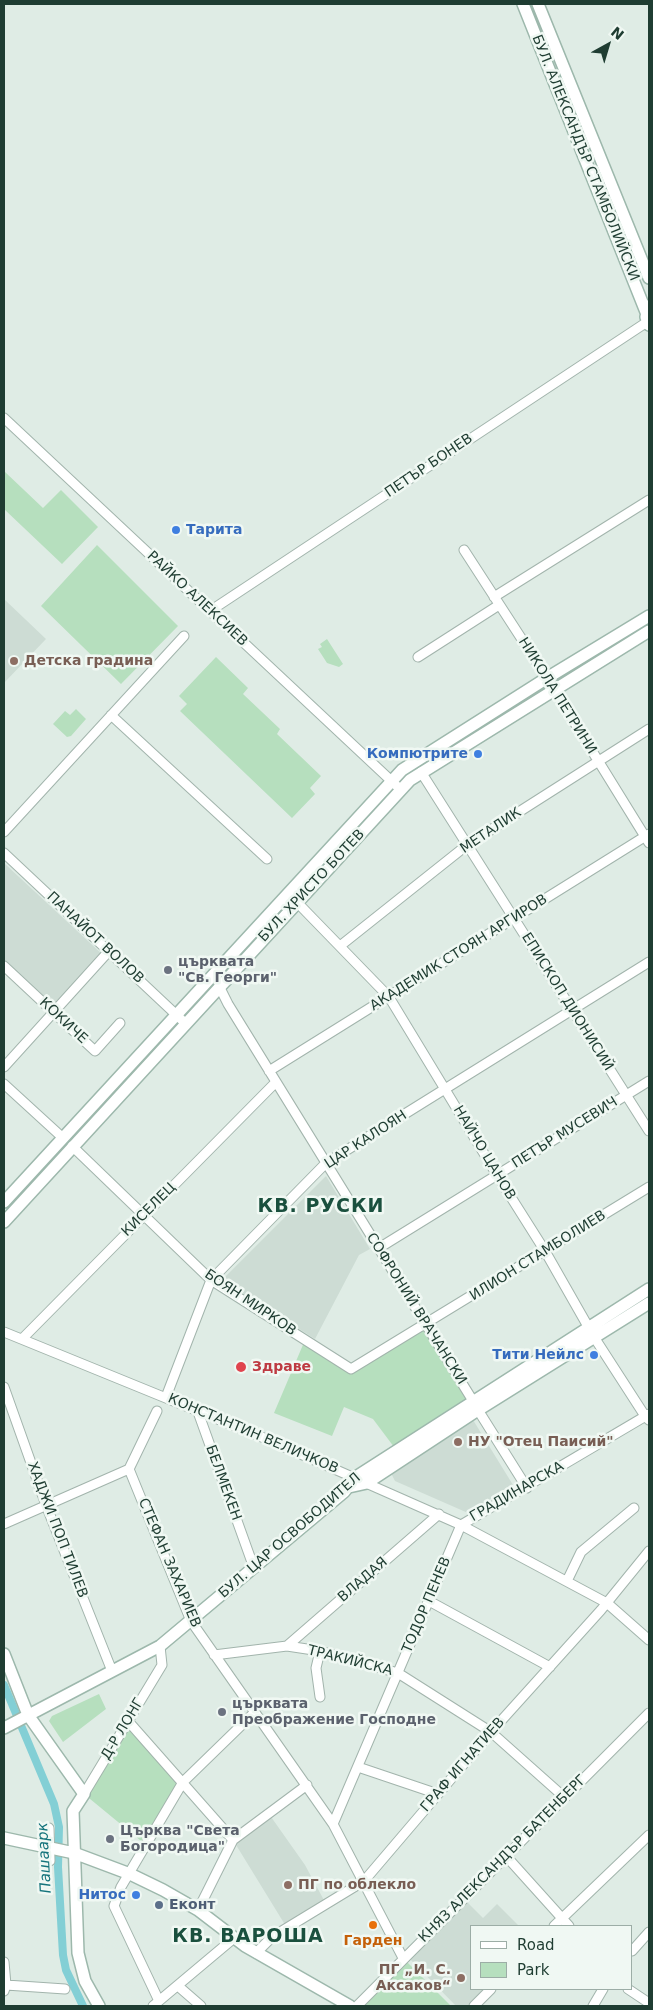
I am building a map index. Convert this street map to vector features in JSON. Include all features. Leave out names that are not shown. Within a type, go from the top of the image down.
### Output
[{"type":"main road","name":"БУЛ. АЛЕКСАНДЪР СТАМБОЛИЙСКИ","points":[[523,4],[648,316]]},
{"type":"main road","name":"БУЛ. АЛЕКСАНДЪР СТАМБОЛИЙСКИ","points":[[538,4],[649,278]]},
{"type":"main road","name":"БУЛ. ХРИСТО БОТЕВ","points":[[4,1202],[391,780],[415,761],[649,616]]},
{"type":"main road","name":"БУЛ. ХРИСТО БОТЕВ","points":[[4,1222],[400,789],[424,777],[554,690],[649,631]]},
{"type":"main road","name":"БУЛ. ЦАР ОСВОБОДИТЕЛ","points":[[362,1480],[385,1471],[592,1332],[649,1289]]},
{"type":"main road","name":"БУЛ. ЦАР ОСВОБОДИТЕЛ","points":[[592,1332],[649,1303]]},
{"type":"main road","name":"БУЛ. ЦАР ОСВОБОДИТЕЛ","points":[[8,1725],[160,1646],[349,1487],[478,1409]]},
{"type":"main road","points":[[4,1654],[28,1715],[84,1794],[73,1811],[71,1852],[80,1964],[85,1981],[99,2006]]},
{"type":"main road","points":[[4,1838],[71,1852],[130,1874],[163,1890],[198,1910],[256,1953],[350,2006]]},
{"type":"street","name":"ПЕТЪР БОНЕВ","points":[[210,612],[648,316]]},
{"type":"street","name":"РАЙКО АЛЕКСИЕВ","points":[[4,418],[400,789]]},
{"type":"street","points":[[418,656],[496,601],[649,500]]},
{"type":"street","name":"НИКОЛА ПЕТРИНИ","points":[[464,550],[648,838]]},
{"type":"street","points":[[4,832],[184,636]]},
{"type":"street","points":[[111,715],[268,859]]},
{"type":"street","name":"МЕТАЛИК","points":[[340,946],[467,845],[649,729]]},
{"type":"street","name":"ЕПИСКОП ДИОНИСИЙ","points":[[424,777],[649,1131]]},
{"type":"street","name":"АКАДЕМИК СТОЯН АРГИРОВ","points":[[269,1071],[648,838]]},
{"type":"street","name":"ПАНАЙОТ ВОЛОВ","points":[[4,853],[186,1023]]},
{"type":"street","name":"НАЙЧО ЦАНОВ","points":[[288,893],[389,996],[545,1251],[592,1332],[648,1416]]},
{"type":"street","points":[[4,1067],[109,951]]},
{"type":"street","name":"ЦАР КАЛОЯН","points":[[166,1397],[211,1280],[326,1164],[649,962]]},
{"type":"street","name":"КОКИЧЕ","points":[[4,966],[95,1051],[120,1023]]},
{"type":"street","name":"СОФРОНИЙ ВРАЧАНСКИ","points":[[219,986],[228,1004],[326,1164],[527,1488]]},
{"type":"street","name":"ПЕТЪР МУСЕВИЧ","points":[[378,1248],[649,1081]]},
{"type":"street","name":"КИСЕЛЕЦ","points":[[22,1339],[276,1082]]},
{"type":"street","points":[[4,1084],[63,1138]]},
{"type":"street","name":"БОЯН МИРКОВ","points":[[72,1146],[145,1214],[211,1280],[351,1370],[426,1325]]},
{"type":"street","name":"ИЛИОН СТАМБОЛИЕВ","points":[[426,1325],[649,1187]]},
{"type":"street","name":"КОНСТАНТИН ВЕЛИЧКОВ","points":[[4,1332],[166,1397],[438,1514],[607,1603],[649,1640]]},
{"type":"street","name":"ХАДЖИ ПОП ТИЛЕВ","points":[[4,1387],[46,1505],[112,1671]]},
{"type":"street","points":[[4,1524],[129,1469],[157,1411]]},
{"type":"street","name":"БЕЛМЕКЕН","points":[[198,1412],[254,1568]]},
{"type":"street","name":"ГРАДИНАРСКА","points":[[461,1525],[648,1416]]},
{"type":"street","name":"СТЕФАН ЗАХАРИЕВ","points":[[129,1469],[191,1621],[334,1824],[403,1958]]},
{"type":"street","points":[[385,1471],[383,1478],[386,1491]]},
{"type":"street","points":[[566,1581],[581,1552],[634,1508]]},
{"type":"street","name":"ВЛАДАЯ","points":[[287,1646],[438,1514]]},
{"type":"street","name":"ТОДОР ПЕНЕВ","points":[[334,1824],[461,1525]]},
{"type":"street","name":"ГРАФ ИГНАТИЕВ","points":[[256,1953],[272,1937],[364,1881],[492,1732],[607,1603],[649,1551]]},
{"type":"street","points":[[429,1601],[550,1667]]},
{"type":"street","name":"Д-Р ЛОНГ","points":[[84,1794],[162,1665],[160,1646]]},
{"type":"street","name":"ТРАКИЙСКА","points":[[214,1655],[287,1646],[320,1651],[398,1673],[492,1732],[564,1798]]},
{"type":"street","points":[[320,1651],[316,1668],[320,1697]]},
{"type":"street","points":[[234,1938],[156,2004],[114,1906],[121,1887],[183,1782],[255,1712]]},
{"type":"street","name":"КНЯЗ АЛЕКСАНДЪР БАТЕНБЕРГ","points":[[357,2006],[649,1713]]},
{"type":"street","points":[[128,1721],[233,1840]]},
{"type":"street","points":[[358,1767],[438,1794]]},
{"type":"street","points":[[198,1910],[233,1840],[307,1785]]},
{"type":"street","points":[[49,1828],[52,1848],[50,1861]]},
{"type":"street","points":[[555,1925],[649,1835]]},
{"type":"street","points":[[506,1856],[568,1925]]},
{"type":"street","points":[[633,1950],[649,1932]]},
{"type":"street","points":[[4,1962],[5,1988],[65,1989]]},
{"type":"street","points":[[178,1986],[201,2006]]},
{"type":"street","points":[[474,2006],[490,1990]]},
{"type":"street","points":[[593,2006],[602,1990]]},
{"type":"street","points":[[630,1990],[649,2003]]},
{"type":"shaded area","name":"Детска градина","points":[[4,599],[46,639],[4,683]]},
{"type":"shaded area","points":[[4,863],[103,955],[55,1008],[4,960]]},
{"type":"shaded area","points":[[326,1176],[370,1249],[359,1255],[315,1339],[222,1280]]},
{"type":"shaded area","name":"НУ \"Отец Паисий\"","points":[[470,1415],[513,1485],[468,1513],[395,1481],[389,1469]]},
{"type":"shaded area","name":"ПГ по облекло","points":[[269,1814],[305,1865],[326,1904],[287,1928],[233,1840]]},
{"type":"shaded area","points":[[466,1901],[483,1918],[497,1904],[518,1925],[470,1925],[470,1990],[486,1990],[469,2006],[456,2006],[409,1958]]},
{"type":"green space","points":[[4,471],[43,508],[61,490],[98,527],[62,564],[4,509]]},
{"type":"green space","points":[[97,545],[178,626],[121,684],[41,606]]},
{"type":"green space","points":[[327,639],[343,664],[339,667],[327,663],[318,649],[322,647],[320,644]]},
{"type":"green space","points":[[216,657],[248,688],[243,694],[280,729],[277,734],[321,776],[310,788],[315,794],[292,818],[180,711],[187,704],[179,696]]},
{"type":"green space","points":[[76,709],[86,719],[71,736],[67,737],[53,724],[65,711],[70,715]]},
{"type":"green space","points":[[426,1325],[473,1401],[397,1451],[373,1419],[344,1407],[332,1436],[274,1413],[305,1340],[351,1369]]},
{"type":"green space","points":[[99,1694],[106,1709],[63,1742],[49,1721],[52,1716]]},
{"type":"green space","points":[[128,1721],[183,1782],[146,1845],[84,1794]]},
{"type":"green space","points":[[403,1958],[451,2006],[357,2006]]},
{"type":"waterway","name":"Пашаарк","points":[[4,1685],[54,1804],[59,1827],[58,1867],[63,1955],[66,1970],[83,2006]]},
{"type":"place","name":"Тарита","points":[[176,530]]},
{"type":"place","name":"Детска градина","points":[[14,661]]},
{"type":"place","name":"Компютрите","points":[[478,754]]},
{"type":"place","name":"църквата \"Св. Георги\"","points":[[168,970]]},
{"type":"place","name":"Тити Нейлс","points":[[594,1355]]},
{"type":"place","name":"Здраве","points":[[241,1367]]},
{"type":"place","name":"НУ \"Отец Паисий\"","points":[[458,1442]]},
{"type":"place","name":"църквата Преображение Господне","points":[[222,1712]]},
{"type":"place","name":"Църква \"Света Богородица\"","points":[[110,1839]]},
{"type":"place","name":"ПГ по облекло","points":[[288,1885]]},
{"type":"place","name":"Нитос","points":[[136,1895]]},
{"type":"place","name":"Еконт","points":[[159,1905]]},
{"type":"place","name":"Гарден","points":[[373,1925]]},
{"type":"place","name":"ПГ „И. С. Аксаков“","points":[[461,1978]]},
{"type":"district","name":"КВ. РУСКИ","points":[[321,1207]]},
{"type":"district","name":"КВ. ВАРОША","points":[[248,1937]]}]
